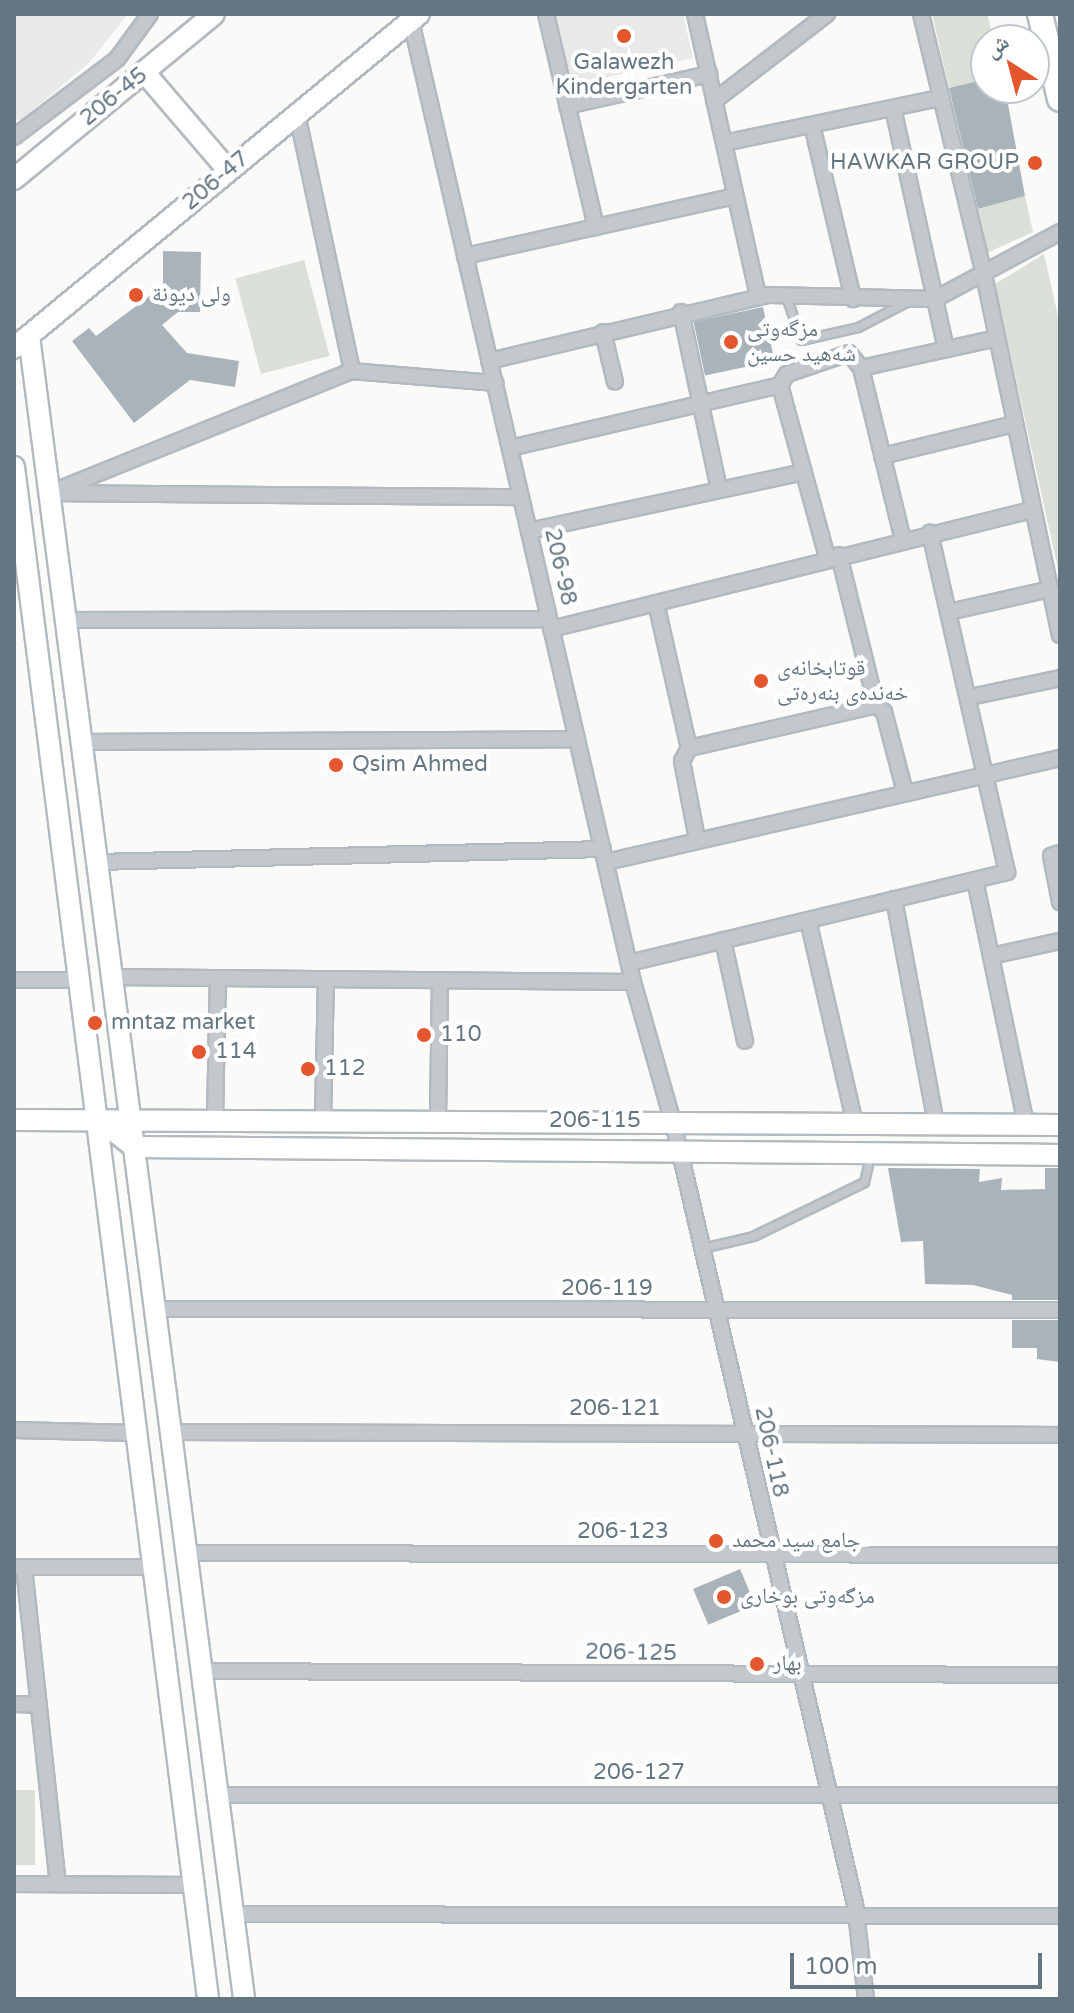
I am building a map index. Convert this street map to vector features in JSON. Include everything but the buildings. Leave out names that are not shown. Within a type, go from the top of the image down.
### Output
[{"type":"highway","points":[[1040,14],[1060,99]]},
{"type":"street","points":[[16,133],[130,47],[150,14]]},
{"type":"street","name":"206-45","points":[[14,179],[214,14]]},
{"type":"street","points":[[546,14],[596,227]]},
{"type":"street","points":[[695,14],[758,297]]},
{"type":"street","points":[[714,101],[827,14]]},
{"type":"street","points":[[921,14],[984,275],[1031,510],[1060,635]]},
{"type":"street","name":"206-47","points":[[21,342],[415,17]]},
{"type":"street","name":"206-98","points":[[415,17],[489,361],[633,982],[673,1122],[677,1151]]},
{"type":"street","points":[[130,47],[144,72],[228,170]]},
{"type":"street","points":[[567,106],[709,74]]},
{"type":"street","points":[[724,143],[939,98]]},
{"type":"street","points":[[893,108],[946,349]]},
{"type":"street","points":[[297,114],[352,371]]},
{"type":"street","points":[[812,125],[853,299]]},
{"type":"street","points":[[465,256],[735,196]]},
{"type":"street","points":[[489,361],[681,312],[758,297],[786,294],[906,302],[935,299],[1060,232]]},
{"type":"street","points":[[681,312],[719,490]]},
{"type":"street","points":[[603,332],[615,382]]},
{"type":"street","points":[[861,368],[997,338]]},
{"type":"street","points":[[21,342],[49,493],[244,1999]]},
{"type":"street","points":[[510,448],[701,404],[783,380],[849,353],[861,368],[903,540]]},
{"type":"street","points":[[49,493],[352,371],[495,383]]},
{"type":"street","points":[[783,380],[804,472],[833,556],[876,705],[884,712],[905,792]]},
{"type":"street","points":[[882,456],[1014,424]]},
{"type":"street","points":[[14,467],[208,1999]]},
{"type":"street","points":[[529,531],[804,472]]},
{"type":"street","points":[[49,493],[521,497]]},
{"type":"street","points":[[66,620],[550,624],[656,603],[833,556],[1031,510]]},
{"type":"street","points":[[629,963],[1007,872],[988,773],[930,533]]},
{"type":"street","points":[[949,612],[1050,589]]},
{"type":"street","points":[[656,603],[689,748],[682,761],[697,839]]},
{"type":"street","points":[[970,697],[1060,678]]},
{"type":"street","points":[[689,748],[876,705]]},
{"type":"street","points":[[81,742],[577,739]]},
{"type":"street","points":[[97,862],[604,856],[697,839],[1060,758]]},
{"type":"street","points":[[1060,853],[1051,856],[1060,902]]},
{"type":"street","points":[[975,880],[1026,1125]]},
{"type":"street","points":[[894,899],[936,1124]]},
{"type":"street","points":[[808,920],[855,1124]]},
{"type":"street","points":[[723,940],[745,1041]]},
{"type":"street","points":[[991,956],[1060,941]]},
{"type":"street","points":[[112,977],[633,982]]},
{"type":"street","points":[[215,1118],[218,978]]},
{"type":"street","points":[[323,1119],[326,979]]},
{"type":"street","points":[[14,980],[79,980]]},
{"type":"street","points":[[438,1120],[440,980]]},
{"type":"street","name":"206-115","points":[[14,1120],[130,1117],[1060,1125]]},
{"type":"street","points":[[97,1118],[134,1147]]},
{"type":"street","name":"206-115","points":[[134,1147],[1060,1155]]},
{"type":"street","name":"206-118","points":[[677,1151],[856,1915],[866,1999]]},
{"type":"street","name":"206-119","points":[[154,1309],[1060,1310]]},
{"type":"street","points":[[14,1430],[136,1433]]},
{"type":"street","name":"206-121","points":[[170,1432],[745,1431],[1060,1435]]},
{"type":"street","name":"206-123","points":[[186,1553],[1060,1555]]},
{"type":"street","points":[[58,1884],[39,1705],[19,1567],[153,1567]]},
{"type":"street","name":"206-125","points":[[201,1671],[802,1677],[1060,1675]]},
{"type":"street","points":[[14,1704],[39,1705]]},
{"type":"street","name":"206-127","points":[[217,1795],[1060,1795]]},
{"type":"street","points":[[14,1884],[194,1885]]},
{"type":"street","points":[[233,1914],[1060,1916]]},
{"type":"lane","points":[[786,294],[801,340],[858,327],[906,302]]},
{"type":"lane","points":[[700,1248],[753,1236],[864,1182],[870,1155]]},
{"type":"shaded area","points":[[14,14],[128,14],[89,63],[21,120],[14,119]]},
{"type":"shaded area","name":"Galawezh Kindergarten","points":[[553,14],[683,14],[693,58],[573,85]]},
{"type":"shaded area","points":[[932,14],[987,14],[990,24],[970,24],[970,83],[949,88]]},
{"type":"shaded area","points":[[1025,196],[1033,232],[987,253],[976,210]]},
{"type":"shaded area","points":[[1044,254],[1060,325],[1060,578],[995,284]]},
{"type":"shaded area","points":[[304,260],[330,356],[261,374],[235,278]]},
{"type":"shaded area","points":[[14,1790],[35,1790],[35,1865],[14,1865]]},
{"type":"place","name":"Galawezh Kindergarten","points":[[624,36]]},
{"type":"place","name":"HAWKAR GROUP","points":[[1035,163]]},
{"type":"place","name":"ولی دیونة","points":[[136,295]]},
{"type":"place","name":"مزگەوتی شەهید حسين","points":[[731,342]]},
{"type":"place","name":"قوتابخانەی خەندەی بنەرەتی","points":[[761,681]]},
{"type":"place","name":"Qsim Ahmed","points":[[336,765]]},
{"type":"place","name":"mntaz market","points":[[95,1023]]},
{"type":"place","name":"110","points":[[424,1035]]},
{"type":"place","name":"114","points":[[199,1052]]},
{"type":"place","name":"112","points":[[308,1069]]},
{"type":"place","name":"جامع سيد محمد","points":[[716,1541]]},
{"type":"place","name":"مزگەوتی بوخاری","points":[[724,1597]]},
{"type":"place","name":"بهار","points":[[757,1664]]}]
